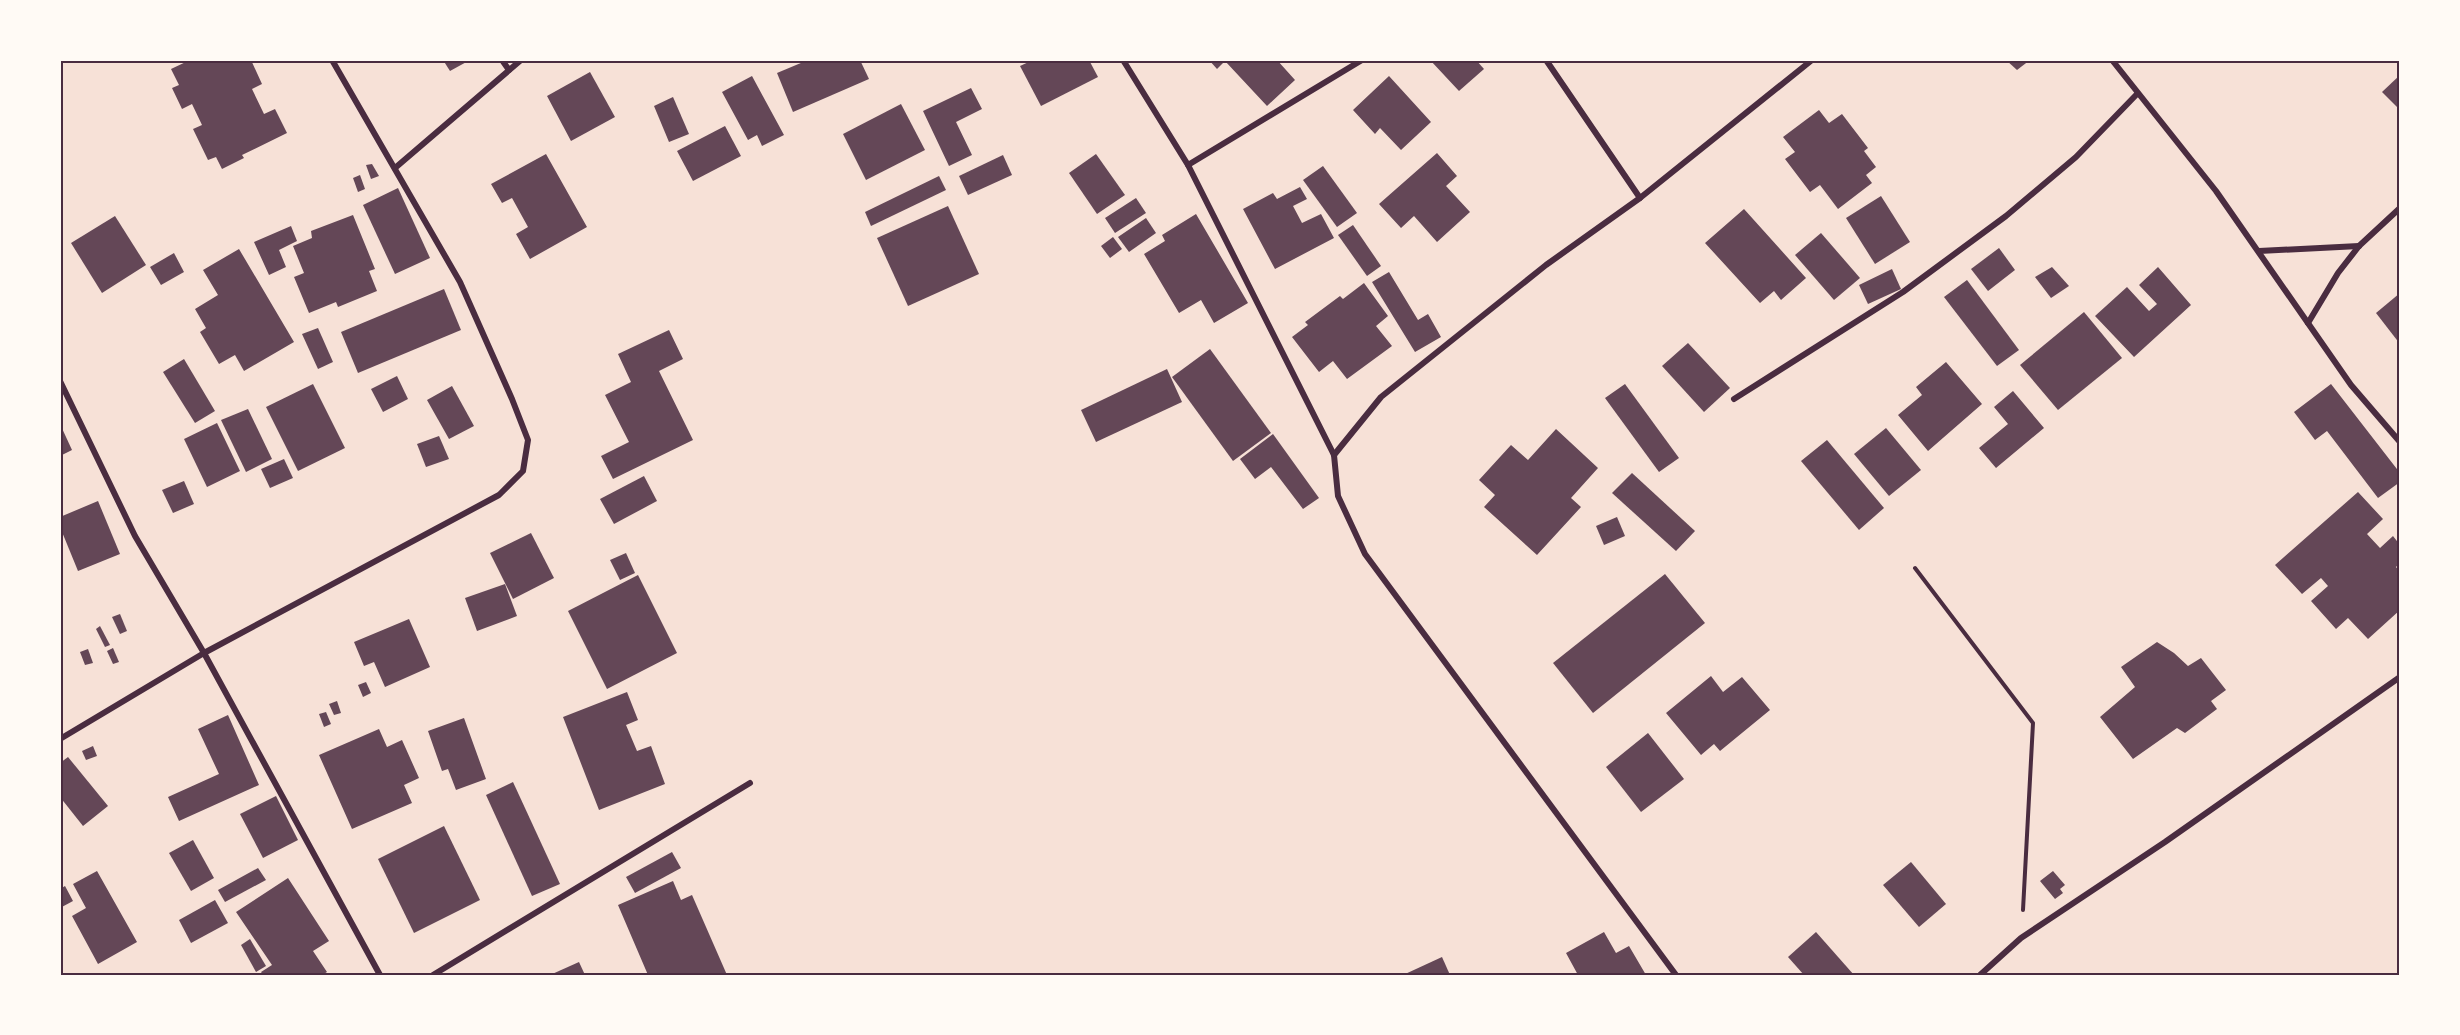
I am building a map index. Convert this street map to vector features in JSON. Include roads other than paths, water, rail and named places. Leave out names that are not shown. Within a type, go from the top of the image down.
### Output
[{"type":"street","points":[[60,739],[204,653],[499,495],[523,471],[528,440],[513,399],[460,282],[332,60]]},
{"type":"street","points":[[502,60],[509,70]]},
{"type":"street","points":[[395,168],[521,60]]},
{"type":"street","points":[[1123,60],[1188,165],[1334,455],[1338,496],[1365,554],[1676,975]]},
{"type":"street","points":[[1188,165],[1362,60]]},
{"type":"street","points":[[1546,60],[1640,198]]},
{"type":"street","points":[[1334,455],[1381,396],[1546,265],[1640,198],[1812,60]]},
{"type":"street","points":[[2112,60],[2216,191],[2351,385],[2400,442]]},
{"type":"street","points":[[1734,399],[1903,292],[2006,216],[2076,156],[2137,94]]},
{"type":"street","points":[[2307,324],[2338,273],[2359,246],[2400,208]]},
{"type":"street","points":[[2259,251],[2359,246]]},
{"type":"street","points":[[60,381],[135,536],[204,653],[380,975]]},
{"type":"street","points":[[1980,975],[2021,938],[2165,842],[2400,677]]},
{"type":"street","points":[[433,975],[750,783]]}]
